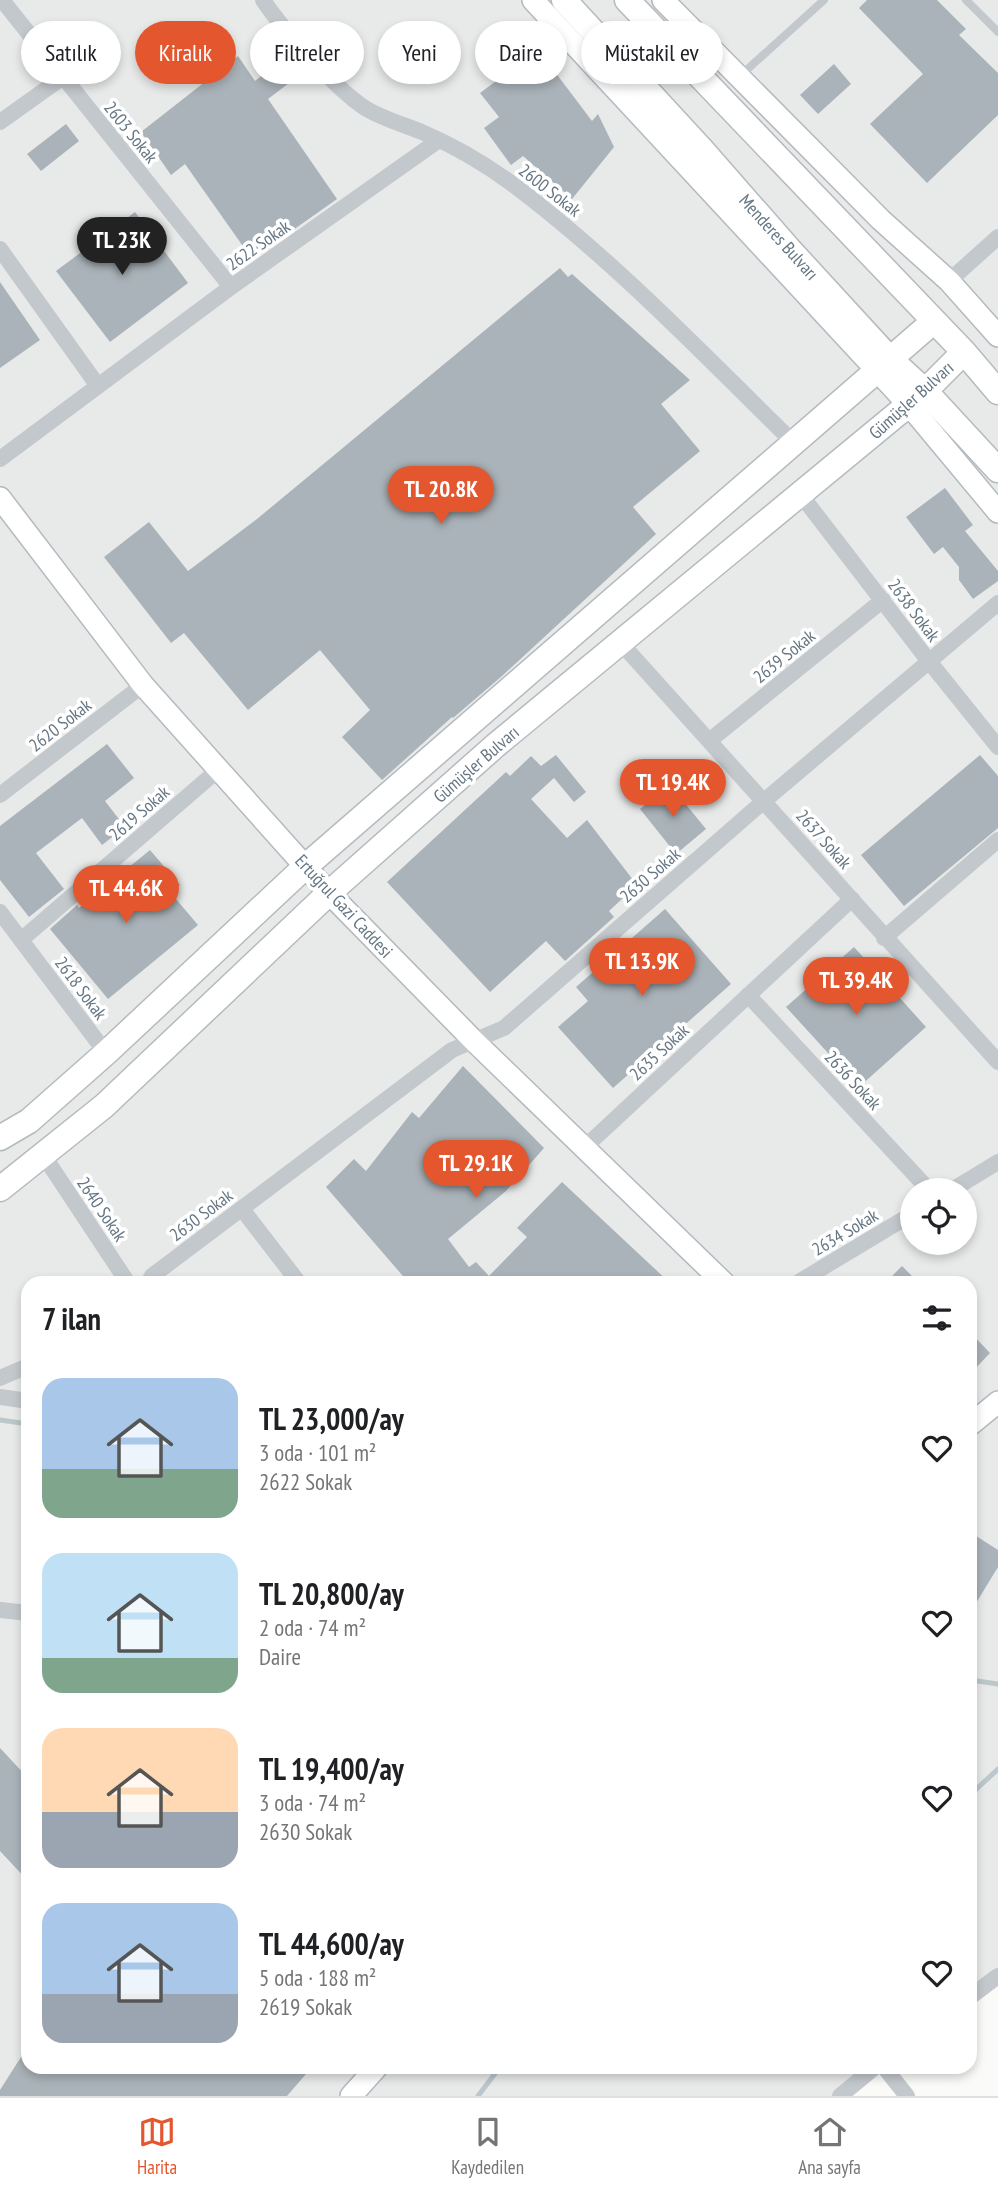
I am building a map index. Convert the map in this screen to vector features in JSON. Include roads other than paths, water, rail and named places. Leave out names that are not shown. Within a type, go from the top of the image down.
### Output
[{"type":"main road","points":[[533,0],[882,364]]},
{"type":"main road","name":"Menderes Bulvarı","points":[[564,0],[704,151],[788,248],[882,364],[998,470]]},
{"type":"main road","points":[[627,0],[964,352],[998,392]]},
{"type":"main road","points":[[663,0],[881,220],[949,281],[998,336]]},
{"type":"main road","name":"Gümüşler Bulvarı","points":[[0,1138],[29,1121],[106,1053],[306,866],[934,321]]},
{"type":"main road","name":"Gümüşler Bulvarı","points":[[0,1189],[104,1106],[329,893],[496,745],[802,495],[917,398],[964,352]]},
{"type":"main road","points":[[917,398],[998,512]]},
{"type":"main road","name":"Ertuğrul Gazi Caddesi","points":[[0,498],[143,685],[329,893],[475,1042],[717,1276]]},
{"type":"main road","points":[[977,1418],[998,1402]]},
{"type":"main road","points":[[351,2096],[371,2074]]},
{"type":"street","name":"2603 Sokak","points":[[2,0],[21,24]]},
{"type":"street","name":"2600 Sokak","points":[[264,0],[331,78],[365,108],[439,140],[509,181],[571,230],[631,283],[793,442]]},
{"type":"street","points":[[0,122],[53,84]]},
{"type":"street","name":"2603 Sokak","points":[[69,84],[231,287]]},
{"type":"street","name":"2622 Sokak","points":[[0,459],[231,287],[439,140]]},
{"type":"street","points":[[949,281],[998,237]]},
{"type":"street","points":[[0,249],[98,386]]},
{"type":"street","name":"2638 Sokak","points":[[802,495],[998,747]]},
{"type":"street","name":"2639 Sokak","points":[[709,741],[883,600]]},
{"type":"street","name":"2630 Sokak","points":[[152,1276],[452,1050],[504,1028],[764,801],[998,603]]},
{"type":"street","name":"2637 Sokak","points":[[620,642],[998,1062]]},
{"type":"street","name":"2620 Sokak","points":[[0,795],[143,685]]},
{"type":"street","name":"2619 Sokak","points":[[21,940],[219,769]]},
{"type":"street","points":[[884,937],[998,841]]},
{"type":"street","name":"2635 Sokak","points":[[584,1147],[852,900]]},
{"type":"street","name":"2618 Sokak","points":[[0,912],[106,1053]]},
{"type":"street","name":"2636 Sokak","points":[[748,995],[918,1178]]},
{"type":"street","name":"2640 Sokak","points":[[44,1156],[123,1276]]},
{"type":"street","points":[[972,1178],[998,1162]]},
{"type":"street","points":[[242,1209],[294,1276]]},
{"type":"street","name":"2634 Sokak","points":[[809,1276],[900,1221]]},
{"type":"street","points":[[0,1378],[21,1369]]},
{"type":"street","points":[[0,1397],[21,1400]]},
{"type":"street","points":[[0,1610],[21,1612]]},
{"type":"street","points":[[977,1992],[998,1976]]},
{"type":"street","points":[[840,2096],[867,2074]]},
{"type":"street","points":[[890,2074],[907,2096]]},
{"type":"lane","points":[[739,77],[824,0]]},
{"type":"lane","points":[[966,0],[998,32]]},
{"type":"waterway","points":[[0,1420],[21,1423]]},
{"type":"waterway","points":[[977,1681],[998,1684]]},
{"type":"waterway","points":[[977,1788],[998,1769]]},
{"type":"waterway","points":[[478,2096],[495,2074]]}]
